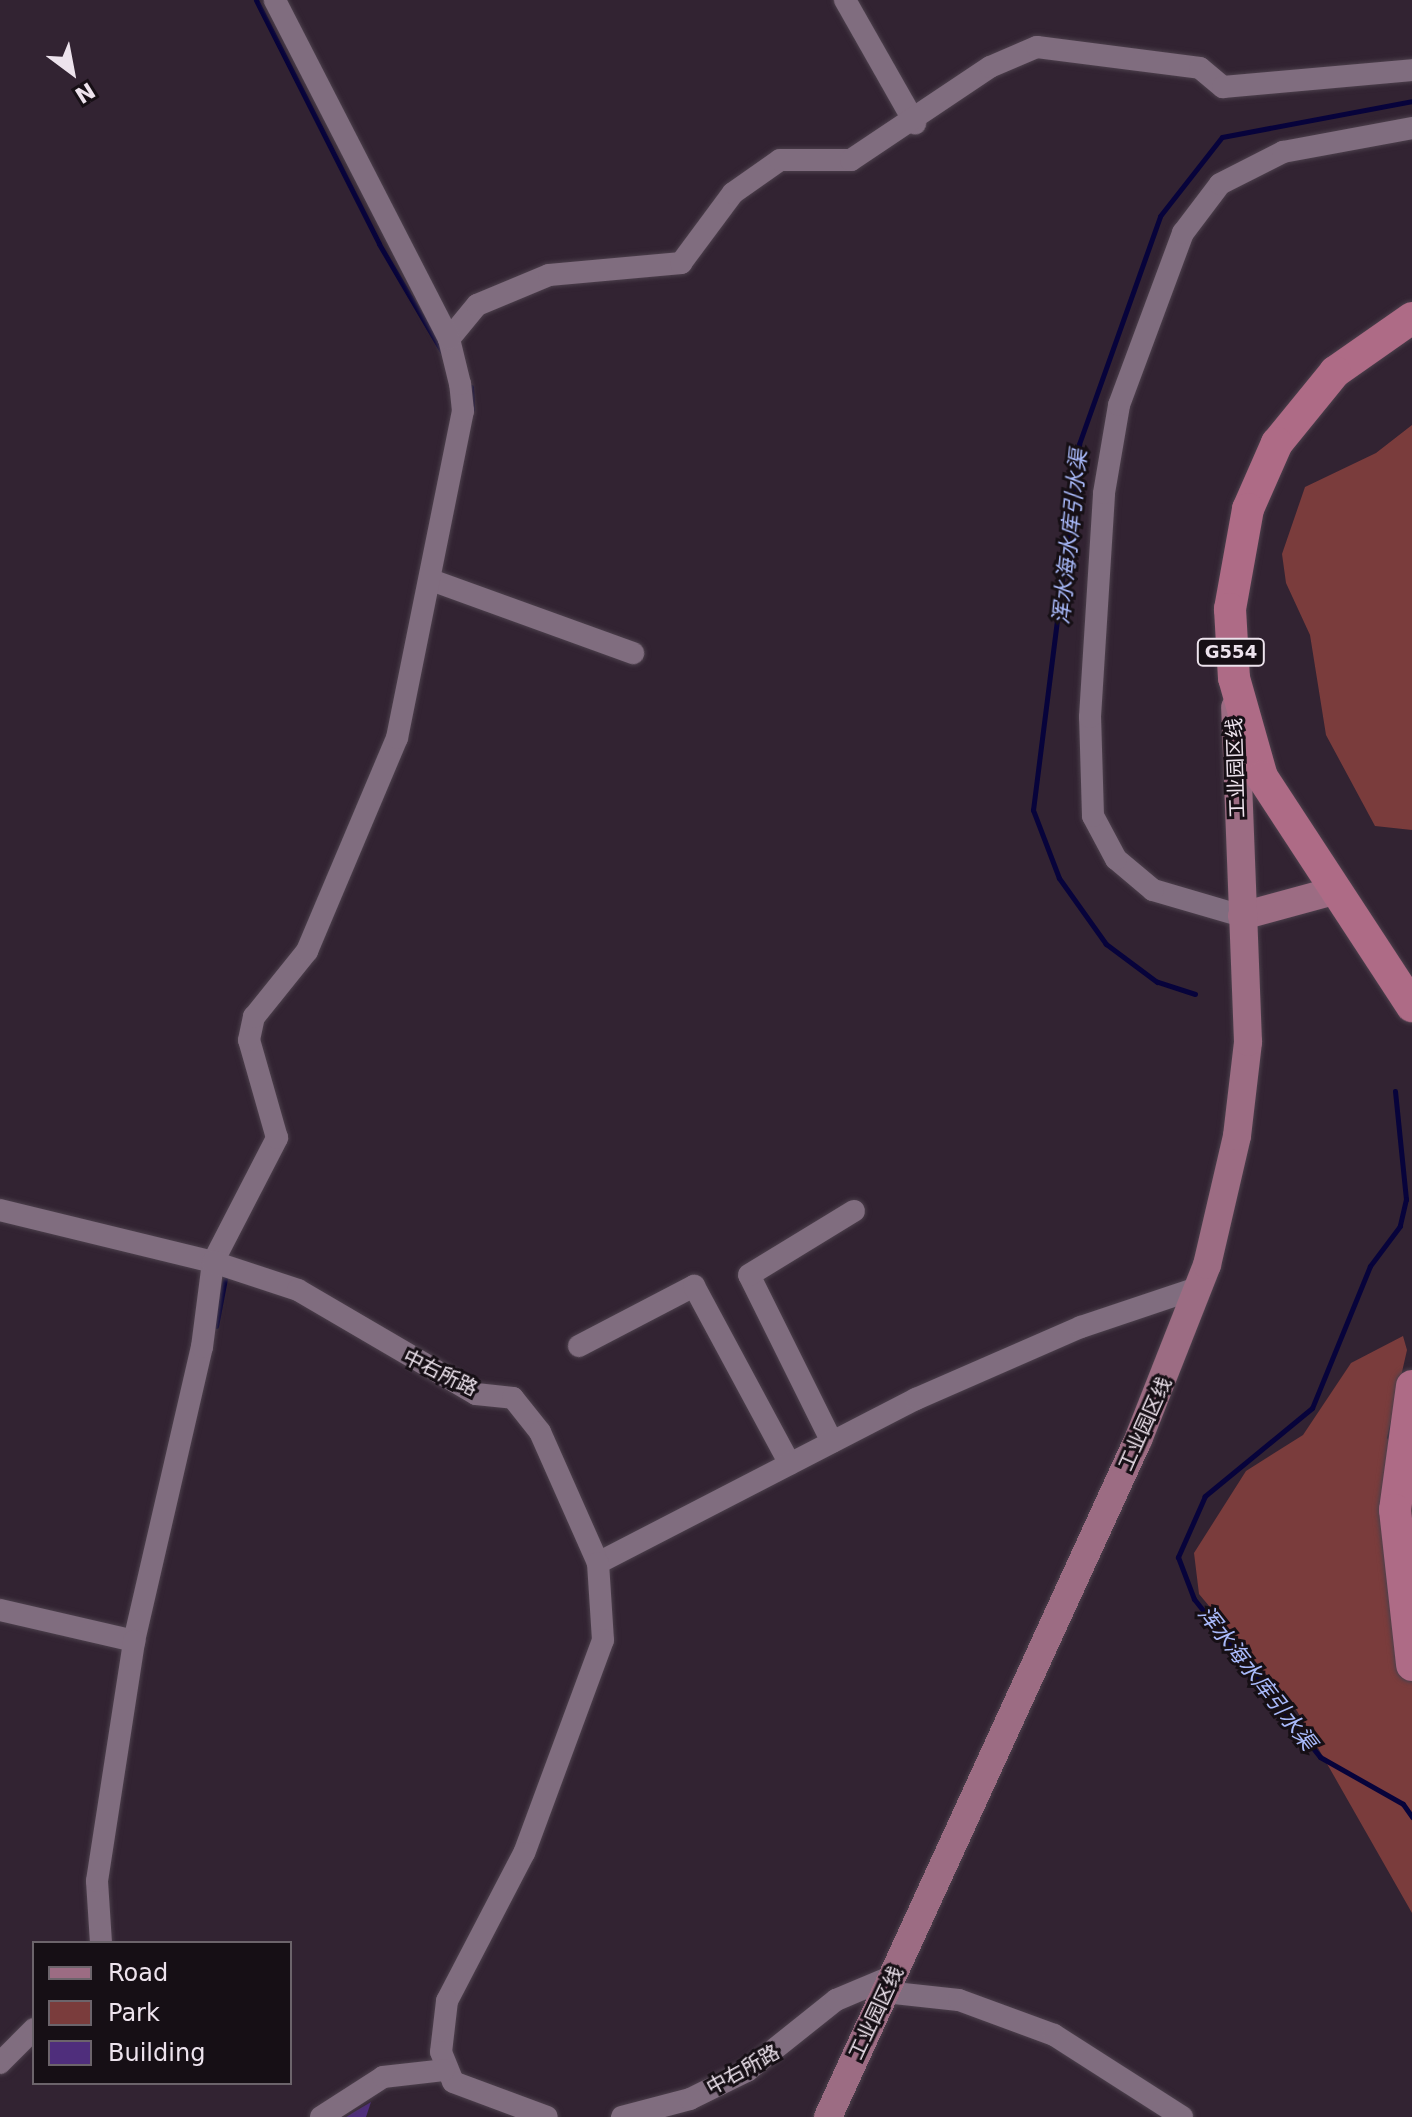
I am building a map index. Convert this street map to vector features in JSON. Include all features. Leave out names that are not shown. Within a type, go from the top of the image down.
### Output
[{"type":"highway","name":"G554","points":[[1412,318],[1317,390],[1263,472],[1233,578],[1234,678],[1262,777],[1412,1006]]},
{"type":"highway","points":[[1412,1386],[1395,1534],[1412,1665]]},
{"type":"main road","name":"工业园区线","points":[[828,2117],[1138,1440],[1200,1287],[1245,1085],[1234,678]]},
{"type":"main road","points":[[1242,916],[1337,890]]},
{"type":"street","points":[[101,1941],[97,1881],[134,1641],[222,1266],[277,1138],[249,1040],[254,1017],[307,951],[397,738],[436,582],[463,411],[453,352],[275,0]]},
{"type":"street","points":[[845,0],[915,123]]},
{"type":"street","points":[[453,352],[477,305],[549,275],[681,263],[733,193],[780,160],[851,160],[915,123],[990,67],[1037,47],[1200,68],[1223,87],[1412,70]]},
{"type":"street","points":[[1242,916],[1153,890],[1116,859],[1093,816],[1090,717],[1104,493],[1119,405],[1183,233],[1220,184],[1283,152],[1412,128]]},
{"type":"street","points":[[436,582],[633,653]]},
{"type":"street","name":"中右所路","points":[[0,1210],[222,1266],[298,1290],[476,1394],[513,1398],[540,1432],[598,1563],[603,1640],[524,1853],[447,2001],[444,2070]]},
{"type":"street","points":[[832,1442],[749,1275],[854,1211]]},
{"type":"street","points":[[579,1346],[694,1286],[790,1464]]},
{"type":"street","points":[[598,1563],[832,1442],[1081,1327],[1200,1287]]},
{"type":"street","points":[[0,1610],[134,1641]]},
{"type":"street","points":[[889,1984],[959,2000],[1054,2035],[1182,2117]]},
{"type":"street","name":"中右所路","points":[[622,2117],[690,2099],[747,2071],[836,2000],[889,1984]]},
{"type":"street","points":[[0,2063],[32,2031]]},
{"type":"street","points":[[321,2117],[383,2077],[444,2070],[467,2089],[547,2117]]},
{"type":"green space","points":[[1412,425],[1412,830],[1375,826],[1326,735],[1310,635],[1286,583],[1282,554],[1305,487],[1376,453]]},
{"type":"green space","points":[[1403,1336],[1407,1350],[1387,1438],[1412,1483],[1412,1913],[1297,1711],[1199,1594],[1194,1553],[1246,1471],[1303,1435],[1351,1363]]},
{"type":"building","points":[[371,2102],[366,2117],[346,2117],[354,2112]]},
{"type":"waterway","points":[[256,0],[379,244],[444,355]]},
{"type":"waterway","name":"浑水海水库引水渠","points":[[1195,994],[1157,982],[1106,944],[1059,878],[1033,810],[1079,444],[1160,216],[1222,137],[1412,101]]},
{"type":"waterway","points":[[471,387],[472,409]]},
{"type":"waterway","name":"浑水海水库引水渠","points":[[1395,1091],[1406,1199],[1400,1226],[1370,1266],[1312,1408],[1205,1496],[1178,1557],[1194,1599],[1320,1757],[1403,1804],[1412,1817]]},
{"type":"waterway","points":[[216,1326],[226,1273]]}]
